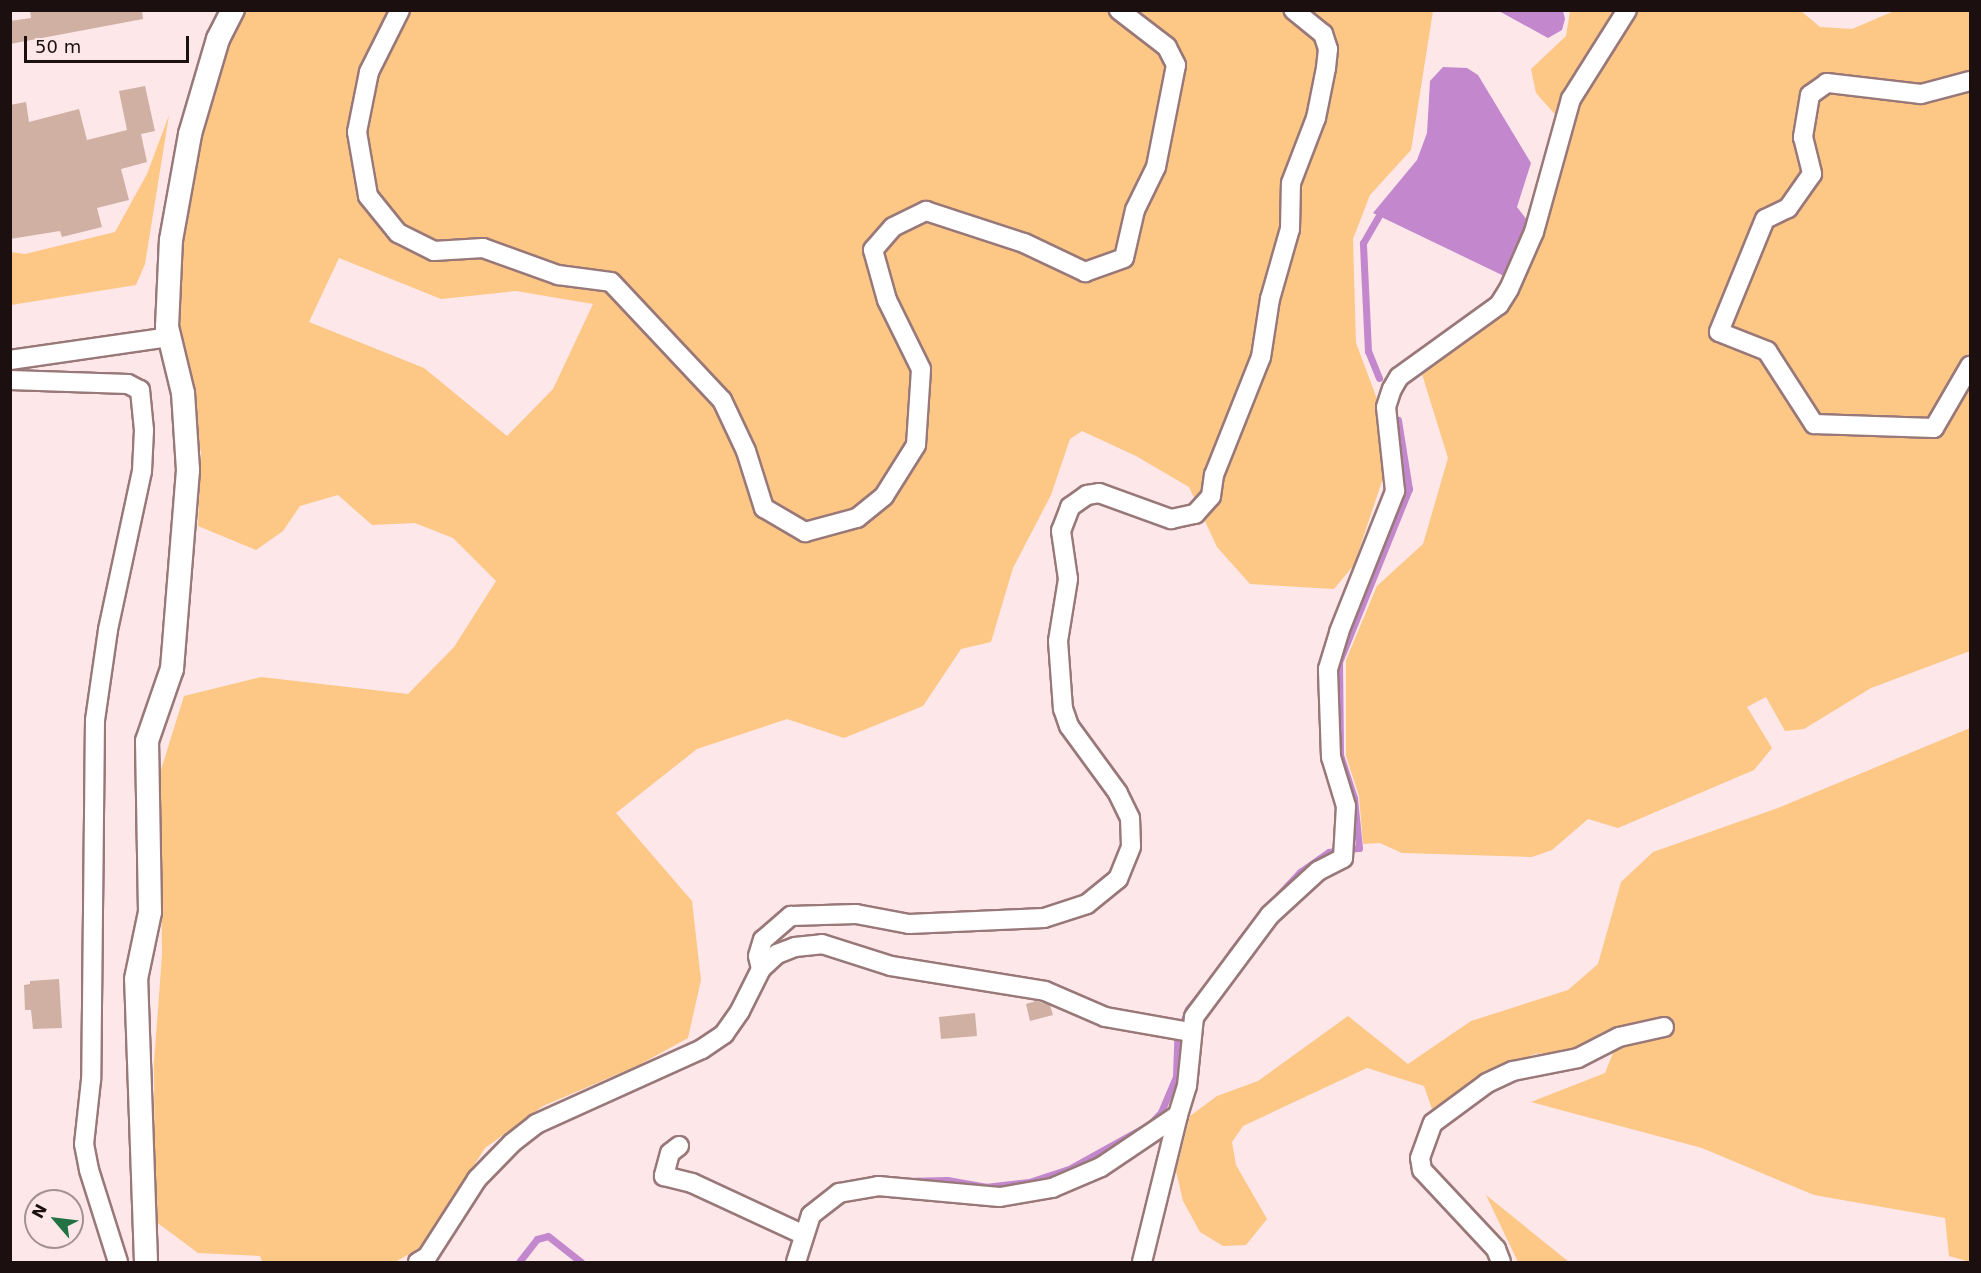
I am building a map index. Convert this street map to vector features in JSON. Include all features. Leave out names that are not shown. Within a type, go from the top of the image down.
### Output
[{"type":"street","points":[[147,1263],[136,979],[150,912],[147,741],[172,669],[188,470],[183,393],[170,337],[171,240],[190,134],[218,39],[234,10]]},
{"type":"street","points":[[400,10],[369,72],[357,132],[368,195],[398,233],[434,251],[483,248],[558,275],[611,282],[722,400],[746,451],[764,508],[805,532],[857,518],[884,496],[916,446],[921,369],[887,300],[873,250],[893,227],[926,211],[1024,243],[1085,272],[1124,258],[1135,210],[1156,167],[1176,65],[1167,47],[1119,10]]},
{"type":"street","points":[[761,969],[758,957],[763,940],[791,916],[856,914],[909,924],[1044,918],[1087,904],[1119,879],[1131,846],[1130,818],[1118,793],[1069,726],[1063,709],[1058,641],[1068,579],[1061,531],[1070,507],[1087,495],[1099,493],[1171,519],[1195,514],[1211,496],[1214,475],[1261,357],[1272,288],[1290,229],[1291,183],[1316,118],[1326,68],[1328,49],[1323,34],[1293,10]]},
{"type":"street","points":[[1142,1263],[1187,1086],[1183,1031],[1270,915],[1318,871],[1343,858],[1346,806],[1331,758],[1328,669],[1395,490],[1386,407],[1400,377],[1499,305],[1509,289],[1534,232],[1571,99],[1627,10]]},
{"type":"street","points":[[1971,81],[1921,94],[1827,84],[1810,95],[1803,137],[1812,174],[1788,208],[1765,219],[1719,332],[1767,351],[1814,424],[1934,428],[1971,366]]},
{"type":"street","points":[[10,360],[170,337]]},
{"type":"street","points":[[10,380],[128,384],[140,390],[144,430],[142,471],[102,662],[95,720],[91,1080],[84,1144],[88,1170],[118,1263]]},
{"type":"street","points":[[418,1263],[439,1240],[477,1179],[512,1143],[536,1124],[709,1044],[724,1034],[741,1011],[761,969],[777,954],[822,944],[891,966],[1045,991],[1106,1017],[1183,1031]]},
{"type":"street","points":[[1501,1263],[1496,1249],[1422,1170],[1420,1158],[1433,1124],[1487,1083],[1513,1071],[1578,1058],[1619,1037],[1665,1027]]},
{"type":"street","points":[[796,1263],[798,1233],[818,1208],[854,1189],[878,1186],[1000,1197],[1052,1188],[1101,1167],[1178,1115]]},
{"type":"street","points":[[679,1146],[670,1153],[664,1176],[692,1184],[734,1206],[766,1214],[798,1233]]},
{"type":"shaded area","points":[[247,11],[1433,11],[1411,150],[1370,195],[1353,239],[1356,343],[1377,399],[1383,478],[1354,565],[1334,589],[1250,584],[1217,547],[1189,487],[1136,456],[1082,431],[1070,439],[1051,495],[1013,568],[991,642],[961,649],[923,706],[844,738],[787,719],[697,749],[616,813],[692,901],[701,980],[688,1038],[639,1065],[543,1106],[485,1148],[422,1247],[395,1262],[262,1262],[260,1256],[198,1253],[155,1221],[154,1063],[162,955],[160,773],[184,696],[261,677],[408,694],[454,647],[496,581],[453,538],[415,523],[372,525],[338,495],[300,506],[283,531],[256,550],[198,526],[201,453],[178,333],[184,228],[200,138],[225,50]],"holes":[[[339,258],[441,299],[516,291],[593,304],[553,389],[507,436],[424,368],[309,322]]]},
{"type":"shaded area","points":[[1499,11],[1563,11],[1565,19],[1562,30],[1548,38]]},
{"type":"shaded area","points":[[1570,11],[1801,11],[1820,27],[1852,29],[1894,11],[1970,11],[1970,651],[1871,688],[1804,729],[1785,731],[1766,697],[1747,707],[1772,748],[1754,770],[1618,828],[1588,819],[1552,850],[1532,857],[1402,853],[1380,843],[1363,844],[1359,796],[1346,756],[1346,660],[1377,586],[1423,544],[1448,458],[1421,371],[1504,310],[1568,129],[1536,93],[1531,69],[1566,36]]},
{"type":"shaded area","points":[[1443,67],[1467,68],[1478,75],[1531,163],[1517,207],[1527,220],[1504,276],[1373,213],[1417,160],[1427,133],[1430,81]]},
{"type":"shaded area","points":[[169,115],[145,264],[136,285],[11,305],[11,252],[25,254],[115,232],[147,174]]},
{"type":"shaded area","points":[[1970,728],[1970,1262],[1949,1256],[1945,1218],[1814,1195],[1702,1148],[1531,1102],[1605,1073],[1615,1048],[1535,1054],[1485,1073],[1432,1109],[1424,1086],[1367,1068],[1243,1126],[1232,1142],[1236,1165],[1267,1219],[1246,1245],[1223,1246],[1200,1232],[1183,1201],[1176,1171],[1190,1116],[1217,1096],[1258,1081],[1348,1016],[1408,1064],[1471,1021],[1568,990],[1598,964],[1621,882],[1653,852],[1778,808]]},
{"type":"shaded area","points":[[1486,1195],[1569,1262],[1518,1262]]},
{"type":"building","points":[[30,10],[142,10],[143,19],[10,44],[10,21],[31,18]]},
{"type":"building","points":[[145,86],[155,131],[141,134],[147,162],[121,169],[129,200],[97,208],[102,227],[62,237],[60,231],[10,239],[10,105],[26,102],[29,122],[79,109],[87,140],[127,130],[119,91]]},
{"type":"building","points":[[59,979],[62,1028],[33,1029],[31,1010],[25,1010],[24,985],[30,984],[30,981]]},
{"type":"building","points":[[1036,1001],[1050,1005],[1053,1015],[1030,1021],[1026,1004]]},
{"type":"building","points":[[975,1013],[977,1036],[941,1039],[939,1017]]},
{"type":"waterway","points":[[1379,378],[1368,351],[1363,243],[1383,209]]},
{"type":"waterway","points":[[1266,908],[1300,872],[1329,852],[1359,848],[1354,798],[1340,755],[1339,662],[1409,489],[1398,420]]},
{"type":"waterway","points":[[1231,952],[1259,916]]},
{"type":"waterway","points":[[907,1181],[947,1180],[985,1187],[1029,1182],[1067,1170],[1150,1124],[1161,1112],[1176,1076],[1177,1038],[1188,1009],[1209,983]]},
{"type":"waterway","points":[[519,1262],[537,1239],[548,1236],[581,1262]]}]
